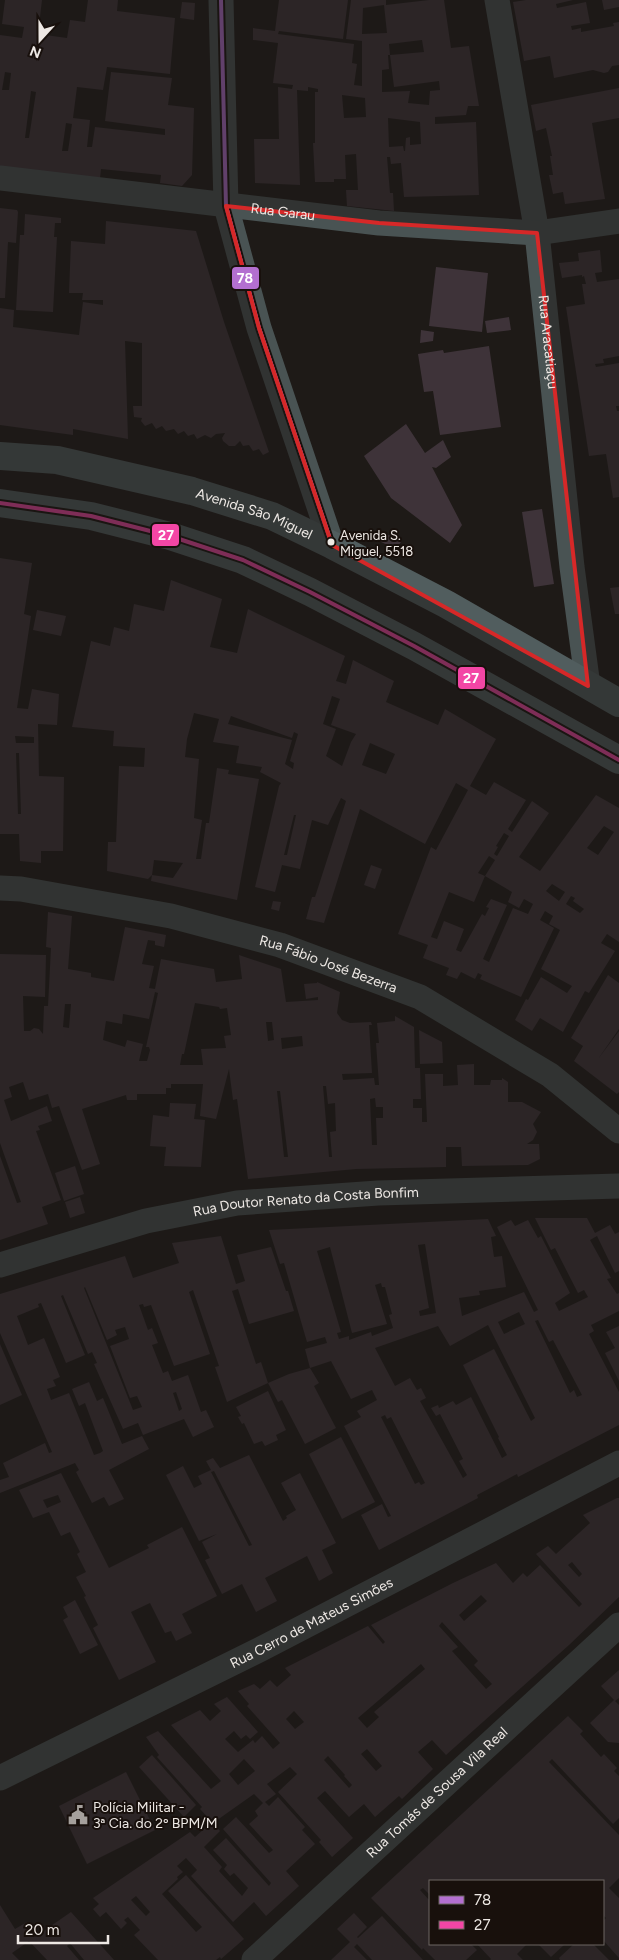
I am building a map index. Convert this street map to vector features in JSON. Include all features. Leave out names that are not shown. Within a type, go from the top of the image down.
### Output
[{"type":"main road","name":"Avenida São Miguel","points":[[0,456],[57,460],[192,491],[272,516],[446,604],[619,703]]},
{"type":"main road","points":[[0,503],[91,516],[170,536],[243,560],[310,592],[414,646],[619,760]]},
{"type":"street","points":[[221,0],[226,206],[260,328],[332,545]]},
{"type":"street","name":"Rua Aracatiaçu","points":[[497,0],[536,233],[571,558],[588,686]]},
{"type":"street","name":"Rua Garau","points":[[0,178],[379,223],[536,233],[619,221]]},
{"type":"street","name":"Rua Fábio José Bezerra","points":[[0,888],[21,889],[171,916],[280,945],[420,996],[550,1075],[619,1131]]},
{"type":"street","name":"Rua Doutor Renato da Costa Bonfim","points":[[0,1265],[146,1221],[237,1203],[378,1192],[619,1186]]},
{"type":"street","name":"Rua Cerro de Mateus Simões","points":[[0,1778],[261,1649],[619,1463]]},
{"type":"street","name":"Rua Tomás de Sousa Vila Real","points":[[254,1960],[619,1626]]},
{"type":"highlighted area","points":[[226,206],[379,223],[537,233],[588,686],[332,545],[259,328]]},
{"type":"building","points":[[5,0],[42,0],[38,34],[67,38],[70,20],[85,22],[88,0],[118,0],[117,11],[175,18],[170,74],[107,67],[103,90],[77,87],[73,118],[90,120],[87,147],[92,147],[95,127],[165,135],[165,129],[105,121],[111,72],[172,78],[168,105],[194,108],[192,175],[182,186],[160,183],[161,175],[101,169],[100,178],[0,168],[0,35],[22,38],[24,27],[2,24]],"holes":[[[5,72],[11,73],[9,90],[2,90]],[[31,91],[36,92],[29,138],[25,138]],[[66,123],[72,124],[68,151],[62,151]]]},
{"type":"building","points":[[279,0],[348,0],[343,39],[279,31],[278,34],[354,44],[352,63],[357,64],[354,85],[362,86],[362,41],[346,39],[351,0],[386,0],[386,5],[444,0],[451,48],[469,46],[479,106],[468,106],[466,115],[435,117],[435,124],[476,122],[479,195],[404,197],[401,163],[391,164],[390,157],[387,157],[390,193],[393,193],[394,211],[347,206],[346,190],[358,190],[356,154],[345,155],[346,179],[334,179],[334,182],[315,182],[313,143],[315,143],[315,92],[318,92],[318,89],[308,87],[308,91],[297,90],[300,185],[255,183],[254,139],[279,139],[278,87],[292,89],[293,85],[273,83],[278,43],[253,40],[253,28],[275,31]],"holes":[[[384,5],[387,33],[362,34],[363,8]],[[422,40],[424,52],[390,55],[389,44]],[[388,55],[390,55],[394,87],[439,81],[440,90],[430,91],[429,105],[408,103],[410,91],[382,92],[382,70],[389,69]],[[342,95],[365,98],[366,117],[344,118]],[[388,118],[420,122],[421,144],[410,145],[410,137],[406,138],[405,151],[403,146],[389,147]]]},
{"type":"building","points":[[526,0],[573,0],[556,4],[557,8],[586,2],[590,23],[571,26],[572,30],[581,28],[581,32],[614,26],[613,23],[619,22],[619,65],[612,66],[608,72],[604,73],[593,70],[554,78],[550,56],[524,61],[513,2]]},
{"type":"building","points":[[602,0],[619,0],[619,7],[604,10]]},
{"type":"building","points":[[182,2],[195,3],[194,20],[180,18]]},
{"type":"building","points":[[619,88],[619,118],[592,123],[605,199],[565,204],[563,192],[553,194],[549,175],[553,175],[550,156],[552,156],[546,128],[536,131],[531,105]]},
{"type":"building","points":[[0,208],[17,210],[18,212],[16,243],[8,242],[5,298],[0,298]]},
{"type":"building","points":[[25,214],[61,218],[61,223],[55,223],[54,237],[57,237],[53,312],[16,310],[20,235],[24,235]]},
{"type":"building","points":[[106,221],[196,231],[224,322],[269,452],[263,455],[259,449],[253,451],[249,445],[243,446],[240,441],[235,446],[229,446],[222,438],[225,433],[216,434],[211,438],[205,435],[197,439],[194,434],[188,436],[184,431],[178,434],[174,429],[166,431],[162,426],[156,429],[152,423],[145,426],[141,421],[142,418],[134,417],[133,406],[142,406],[142,343],[125,341],[128,439],[73,429],[73,435],[0,425],[0,308],[14,310],[13,327],[79,335],[83,302],[103,305],[103,300],[82,300],[83,293],[69,293],[71,241],[105,244]]},
{"type":"building","points":[[600,250],[602,272],[595,273],[597,282],[619,279],[619,356],[603,359],[604,363],[595,364],[596,367],[619,363],[619,406],[616,406],[617,411],[619,411],[619,497],[613,498],[606,454],[589,456],[566,307],[585,304],[582,284],[586,284],[582,275],[562,278],[559,263],[579,261],[578,253]]},
{"type":"building","points":[[436,267],[488,273],[482,332],[429,326]]},
{"type":"building","points":[[509,317],[511,330],[487,333],[485,321]]},
{"type":"building","points":[[421,330],[434,332],[433,341],[420,343]]},
{"type":"building","points":[[489,346],[501,427],[440,435],[433,391],[424,392],[418,354],[443,350],[444,353]]},
{"type":"building","points":[[406,424],[425,453],[443,440],[451,457],[436,468],[432,467],[462,525],[450,543],[391,498],[364,456]]},
{"type":"building","points":[[542,509],[554,584],[534,587],[522,512]]},
{"type":"building","points":[[383,532],[401,542],[396,549],[379,541]]},
{"type":"building","points":[[0,558],[32,563],[24,614],[31,616],[17,708],[28,709],[32,689],[59,694],[57,725],[38,724],[39,776],[64,777],[63,851],[41,851],[41,863],[20,861],[19,834],[0,834]],"holes":[[[15,736],[34,737],[34,743],[16,743]],[[16,753],[19,753],[21,814],[18,814]]]},
{"type":"building","points":[[171,580],[222,599],[210,647],[237,653],[248,609],[345,656],[336,681],[346,684],[353,660],[394,681],[386,702],[438,725],[445,709],[496,739],[470,786],[486,795],[494,782],[526,800],[508,829],[512,832],[532,801],[549,813],[519,857],[540,871],[596,795],[619,808],[619,942],[607,934],[601,943],[615,951],[589,993],[585,991],[563,1032],[540,1018],[532,1031],[515,1020],[541,977],[567,993],[572,986],[541,969],[560,930],[549,924],[553,916],[545,911],[540,920],[554,928],[521,997],[480,979],[482,975],[478,973],[475,979],[461,972],[457,979],[446,975],[449,968],[423,958],[428,945],[398,934],[431,847],[436,850],[468,790],[456,783],[425,844],[360,809],[324,923],[306,919],[346,801],[341,798],[328,825],[312,820],[300,869],[282,865],[275,892],[255,887],[281,783],[260,772],[262,767],[236,763],[239,746],[213,742],[219,719],[194,713],[187,739],[185,757],[199,759],[194,818],[202,820],[196,859],[201,859],[206,823],[209,823],[217,768],[229,770],[228,774],[259,779],[237,900],[151,881],[152,875],[148,879],[107,871],[108,842],[116,842],[119,766],[144,767],[145,748],[113,746],[114,731],[72,727],[91,641],[110,646],[114,627],[129,631],[134,604],[164,611]],"holes":[[[332,696],[340,699],[331,725],[356,734],[342,766],[326,756],[336,729],[323,724]],[[231,716],[292,738],[294,732],[298,734],[290,761],[294,763],[293,769],[285,764],[292,740],[228,724]],[[370,743],[395,754],[386,774],[362,765]],[[294,815],[296,815],[287,855],[284,855]],[[604,826],[614,832],[598,855],[587,848]],[[504,833],[509,836],[497,856],[494,854],[498,847],[496,846]],[[489,856],[495,860],[485,876],[478,873]],[[154,860],[183,863],[173,878],[152,875]],[[485,876],[512,892],[508,902],[519,908],[524,899],[533,904],[528,914],[513,908],[489,962],[483,959],[507,905],[491,899],[486,907],[489,908],[485,916],[482,914],[461,952],[456,950],[464,929],[444,921],[437,939],[431,937],[449,892],[474,902]],[[552,884],[565,892],[559,901],[546,891]],[[571,896],[575,898],[573,901],[584,909],[580,913],[566,904]]]},
{"type":"building","points":[[619,587],[619,614],[615,614],[610,588]]},
{"type":"building","points":[[37,610],[66,616],[61,636],[33,630]]},
{"type":"building","points":[[371,865],[382,869],[375,889],[364,885]]},
{"type":"building","points":[[273,901],[281,902],[279,911],[271,909]]},
{"type":"building","points":[[48,912],[72,916],[68,969],[91,973],[91,977],[114,981],[125,927],[166,935],[164,947],[155,945],[155,941],[148,940],[142,964],[154,966],[149,988],[155,989],[161,959],[214,969],[216,982],[242,979],[239,955],[281,969],[286,1002],[318,1000],[318,997],[306,999],[304,984],[317,982],[340,992],[337,1013],[342,1020],[350,1023],[371,1022],[372,1025],[369,1025],[372,1073],[342,1074],[343,1080],[374,1078],[375,1085],[379,1085],[376,1043],[379,1043],[377,1023],[395,1021],[395,1016],[414,1027],[415,1068],[420,1068],[421,1099],[413,1099],[413,1108],[422,1108],[422,1122],[427,1122],[425,1074],[443,1074],[443,1086],[458,1085],[457,1065],[474,1064],[474,1085],[490,1085],[491,1080],[502,1080],[502,1078],[508,1082],[508,1102],[522,1102],[541,1112],[533,1124],[537,1132],[533,1140],[527,1144],[539,1144],[540,1159],[528,1165],[462,1166],[461,1147],[446,1147],[446,1167],[356,1169],[248,1179],[237,1099],[233,1100],[229,1069],[216,1119],[200,1116],[203,1084],[171,1084],[171,1088],[166,1088],[166,1094],[137,1094],[137,1100],[127,1100],[126,1095],[82,1109],[100,1164],[82,1170],[59,1106],[52,1108],[48,1094],[29,1100],[23,1082],[9,1087],[12,1097],[4,1100],[11,1121],[47,1106],[52,1121],[38,1126],[40,1130],[36,1131],[61,1200],[42,1207],[48,1224],[0,1240],[0,1156],[17,1203],[21,1202],[0,1143],[0,954],[46,955],[45,997],[23,996],[24,1031],[30,1031],[34,1028],[39,1029],[43,1034],[44,1006],[48,1006],[51,948],[46,947]],"holes":[[[155,992],[158,993],[146,1047],[149,1047],[150,1050],[147,1061],[139,1061],[143,1044],[127,1040],[125,1047],[103,1040],[106,1021],[122,1024],[123,1014],[149,1019]],[[195,1003],[219,1007],[220,1009],[227,1008],[231,1035],[224,1036],[226,1048],[201,1049],[203,1065],[180,1065],[182,1054],[184,1054]],[[65,1004],[71,1004],[69,1028],[63,1027]],[[266,1022],[272,1022],[274,1040],[268,1041]],[[302,1036],[303,1046],[282,1049],[281,1038]],[[323,1086],[326,1086],[328,1104],[335,1103],[336,1131],[330,1132],[332,1157],[329,1157]],[[277,1091],[280,1091],[288,1157],[284,1157]],[[375,1098],[376,1107],[383,1107],[383,1118],[376,1118],[377,1145],[372,1145],[370,1099]]]},
{"type":"building","points":[[608,975],[619,983],[619,1029],[598,1059],[619,1031],[619,1092],[617,1094],[574,1061],[583,1046],[571,1038]]},
{"type":"building","points":[[419,1030],[442,1042],[443,1063],[420,1064]]},
{"type":"building","points":[[170,1103],[196,1104],[194,1119],[205,1120],[201,1167],[164,1166],[166,1147],[150,1146],[153,1115],[169,1117]]},
{"type":"building","points":[[75,1166],[84,1194],[64,1201],[55,1173]]},
{"type":"building","points":[[80,1197],[85,1213],[70,1218],[65,1202]]},
{"type":"building","points":[[535,1218],[587,1218],[595,1233],[610,1225],[615,1234],[619,1232],[619,1271],[615,1273],[597,1236],[590,1240],[611,1278],[607,1279],[617,1294],[619,1293],[619,1311],[591,1325],[594,1331],[589,1334],[619,1392],[619,1425],[518,1477],[517,1474],[477,1495],[478,1498],[379,1550],[361,1515],[382,1504],[388,1517],[391,1516],[344,1426],[361,1417],[357,1411],[377,1400],[372,1390],[351,1399],[331,1361],[310,1368],[305,1349],[327,1343],[325,1337],[307,1342],[284,1263],[280,1264],[269,1230],[488,1219],[496,1236],[491,1237],[494,1257],[502,1256],[506,1287],[479,1291],[480,1295],[459,1298],[462,1316],[524,1292],[534,1312],[538,1310],[497,1227],[511,1220],[515,1226],[528,1220],[538,1238],[541,1236],[570,1293],[555,1303],[559,1311],[588,1297],[584,1290],[578,1293],[555,1248],[551,1250]],"holes":[[[425,1244],[436,1313],[420,1316],[419,1311],[429,1308],[418,1245]],[[330,1247],[352,1333],[387,1324],[375,1285],[381,1283],[382,1287],[385,1287],[392,1314],[389,1315],[393,1328],[372,1336],[371,1332],[349,1340],[349,1336],[339,1339],[337,1333],[341,1332],[317,1251]],[[519,1312],[525,1324],[504,1334],[498,1322]],[[538,1320],[549,1342],[553,1340],[582,1395],[577,1397],[574,1390],[570,1393],[535,1321]],[[488,1325],[535,1418],[531,1421],[494,1349],[463,1365],[507,1455],[502,1458],[471,1397],[456,1405],[453,1401],[439,1408],[438,1405],[431,1408],[436,1416],[440,1414],[463,1459],[459,1461],[467,1475],[463,1478],[420,1401],[426,1398],[421,1388],[417,1390],[410,1378],[395,1386],[375,1348],[438,1326],[450,1346]],[[385,1415],[387,1419],[391,1417],[425,1483],[421,1485],[419,1482],[415,1484],[381,1417]]]},
{"type":"building","points":[[221,1236],[236,1284],[245,1281],[237,1255],[271,1247],[294,1311],[249,1324],[238,1289],[232,1291],[256,1364],[261,1362],[268,1383],[227,1402],[215,1367],[219,1366],[193,1290],[189,1292],[210,1354],[174,1366],[151,1305],[144,1307],[143,1304],[139,1305],[148,1330],[152,1328],[158,1343],[152,1345],[163,1373],[168,1371],[172,1381],[188,1375],[201,1412],[206,1410],[214,1427],[193,1437],[184,1419],[143,1435],[138,1423],[123,1429],[94,1364],[97,1363],[92,1352],[88,1354],[63,1295],[61,1296],[85,1355],[66,1363],[41,1303],[38,1304],[39,1307],[17,1316],[28,1345],[44,1338],[60,1377],[53,1380],[56,1386],[47,1389],[51,1400],[69,1393],[94,1455],[100,1453],[103,1451],[85,1403],[79,1406],[72,1389],[89,1382],[97,1401],[103,1398],[122,1444],[142,1436],[149,1449],[109,1470],[124,1499],[109,1506],[104,1497],[92,1503],[76,1472],[79,1470],[75,1463],[0,1493],[0,1480],[9,1477],[3,1463],[45,1443],[49,1453],[52,1452],[0,1333],[0,1294],[125,1256],[133,1278],[179,1263],[172,1243]],"holes":[[[85,1287],[107,1340],[117,1335],[115,1330],[125,1327],[129,1339],[110,1346],[130,1398],[137,1396],[142,1407],[133,1410]],[[176,1392],[182,1409],[179,1411],[173,1393]]]},
{"type":"building","points":[[619,1326],[619,1381],[605,1353],[615,1348],[606,1332]]},
{"type":"building","points":[[0,1344],[22,1395],[0,1405]]},
{"type":"building","points":[[310,1368],[319,1383],[314,1386],[336,1428],[305,1444],[282,1400],[278,1402],[268,1383]]},
{"type":"building","points":[[268,1391],[286,1430],[276,1435],[278,1440],[265,1446],[262,1441],[254,1444],[244,1423],[242,1424],[238,1417],[241,1416],[236,1407]]},
{"type":"building","points":[[341,1437],[375,1502],[342,1519],[309,1454]]},
{"type":"building","points":[[249,1455],[283,1521],[287,1518],[286,1516],[296,1510],[281,1483],[300,1473],[336,1543],[322,1550],[333,1573],[319,1581],[307,1556],[265,1578],[277,1601],[256,1612],[242,1584],[222,1594],[205,1560],[210,1558],[202,1542],[217,1534],[199,1541],[166,1475],[183,1466],[194,1488],[202,1484],[198,1476],[211,1470],[206,1461],[213,1458],[220,1468]],"holes":[[[214,1471],[252,1545],[249,1546],[211,1472]]]},
{"type":"building","points":[[61,1473],[109,1568],[149,1548],[147,1545],[182,1527],[217,1596],[182,1614],[192,1633],[176,1641],[171,1631],[165,1633],[150,1603],[131,1612],[156,1662],[119,1680],[93,1628],[98,1625],[76,1577],[86,1572],[77,1554],[80,1552],[70,1532],[61,1536],[49,1512],[33,1518],[19,1490]],"holes":[[[58,1495],[61,1502],[47,1508],[43,1500]]]},
{"type":"building","points":[[619,1498],[619,1597],[569,1645],[446,1755],[432,1740],[418,1752],[433,1769],[402,1799],[399,1796],[375,1817],[364,1804],[349,1817],[325,1791],[317,1798],[353,1838],[332,1857],[319,1842],[321,1840],[278,1792],[297,1774],[290,1767],[267,1784],[276,1794],[265,1802],[269,1806],[278,1797],[305,1827],[302,1830],[315,1844],[286,1871],[299,1886],[266,1916],[254,1902],[233,1922],[191,1876],[197,1870],[186,1858],[177,1866],[183,1872],[162,1894],[196,1932],[202,1927],[168,1891],[186,1875],[244,1939],[221,1959],[220,1957],[216,1960],[158,1960],[134,1935],[140,1930],[128,1917],[124,1920],[127,1923],[121,1929],[106,1912],[100,1917],[93,1909],[99,1904],[93,1898],[190,1832],[195,1837],[212,1822],[220,1831],[204,1847],[222,1867],[219,1871],[242,1896],[248,1888],[234,1873],[230,1876],[224,1869],[227,1865],[213,1850],[226,1838],[269,1886],[271,1883],[223,1829],[236,1817],[269,1853],[273,1850],[249,1824],[258,1816],[255,1811],[263,1803],[254,1794],[213,1823],[200,1809],[202,1807],[157,1757],[159,1755],[146,1737],[158,1731],[211,1789],[221,1781],[171,1725],[200,1710],[210,1721],[221,1711],[214,1704],[227,1697],[258,1732],[250,1739],[246,1735],[241,1739],[234,1731],[225,1739],[238,1752],[253,1740],[255,1743],[262,1736],[273,1749],[280,1743],[247,1706],[249,1704],[238,1691],[254,1684],[260,1689],[270,1680],[277,1687],[291,1675],[285,1668],[368,1626],[383,1644],[385,1642],[371,1625],[453,1583],[496,1563],[513,1583],[523,1573],[527,1577],[540,1565],[579,1607],[582,1604],[536,1554],[548,1546],[556,1554],[590,1523],[583,1515]],"holes":[[[572,1562],[582,1574],[579,1577],[568,1565]],[[481,1595],[487,1601],[464,1621],[459,1615]],[[442,1622],[478,1661],[474,1665],[492,1684],[486,1689],[452,1651],[458,1647],[439,1626]],[[421,1664],[425,1669],[374,1712],[379,1717],[367,1728],[358,1718]],[[294,1711],[304,1722],[295,1729],[286,1719]],[[367,1749],[382,1766],[376,1771],[361,1754]],[[328,1756],[352,1785],[349,1788],[324,1760]],[[244,1759],[255,1771],[238,1785],[229,1774]],[[136,1896],[150,1912],[146,1916],[131,1900]]]},
{"type":"building","points":[[75,1600],[98,1645],[80,1654],[63,1620],[68,1617],[63,1607]]},
{"type":"building","points":[[619,1670],[619,1698],[615,1701],[619,1705],[619,1743],[608,1742],[590,1723],[614,1700],[601,1686]]},
{"type":"building","points":[[568,1716],[583,1731],[580,1734],[601,1757],[604,1754],[617,1768],[614,1771],[619,1776],[619,1818],[613,1824],[552,1759],[549,1762],[619,1835],[619,1878],[609,1888],[619,1898],[619,1958],[604,1941],[604,1920],[606,1918],[604,1916],[604,1880],[429,1880],[429,1894],[423,1888],[420,1890],[429,1900],[429,1945],[472,1945],[477,1950],[466,1960],[435,1960],[423,1948],[422,1950],[371,1898]]},
{"type":"building","points":[[152,1755],[196,1805],[184,1817],[139,1767]]},
{"type":"building","points":[[126,1772],[155,1830],[87,1864],[59,1806]]},
{"type":"building","points":[[0,1905],[15,1929],[27,1922],[35,1937],[71,1912],[114,1960],[84,1960],[70,1943],[67,1946],[79,1960],[47,1960],[29,1941],[12,1953],[19,1960],[0,1960]]},
{"type":"building","points":[[354,1913],[367,1927],[358,1938],[382,1916],[423,1960],[372,1960],[357,1944],[354,1947],[367,1960],[331,1960],[350,1942],[337,1929]]},
{"type":"building","points":[[478,1945],[526,1945],[517,1954],[523,1960],[491,1959]]},
{"type":"building","points":[[539,1945],[564,1945],[551,1957]]},
{"type":"building","points":[[573,1945],[594,1945],[609,1960],[560,1960],[559,1958]]},
{"type":"transit line","name":"78","points":[[221,0],[226,206],[259,328],[332,545]]},
{"type":"transit line","name":"27","points":[[0,503],[91,516],[170,536],[243,560],[310,592],[414,646],[619,760]]},
{"type":"place","name":"Avenida S. Miguel, 5518","points":[[331,542]]},
{"type":"place","name":"Polícia Militar - 3ª Cia. do 2º BPM/M","points":[[78,1815]]}]
